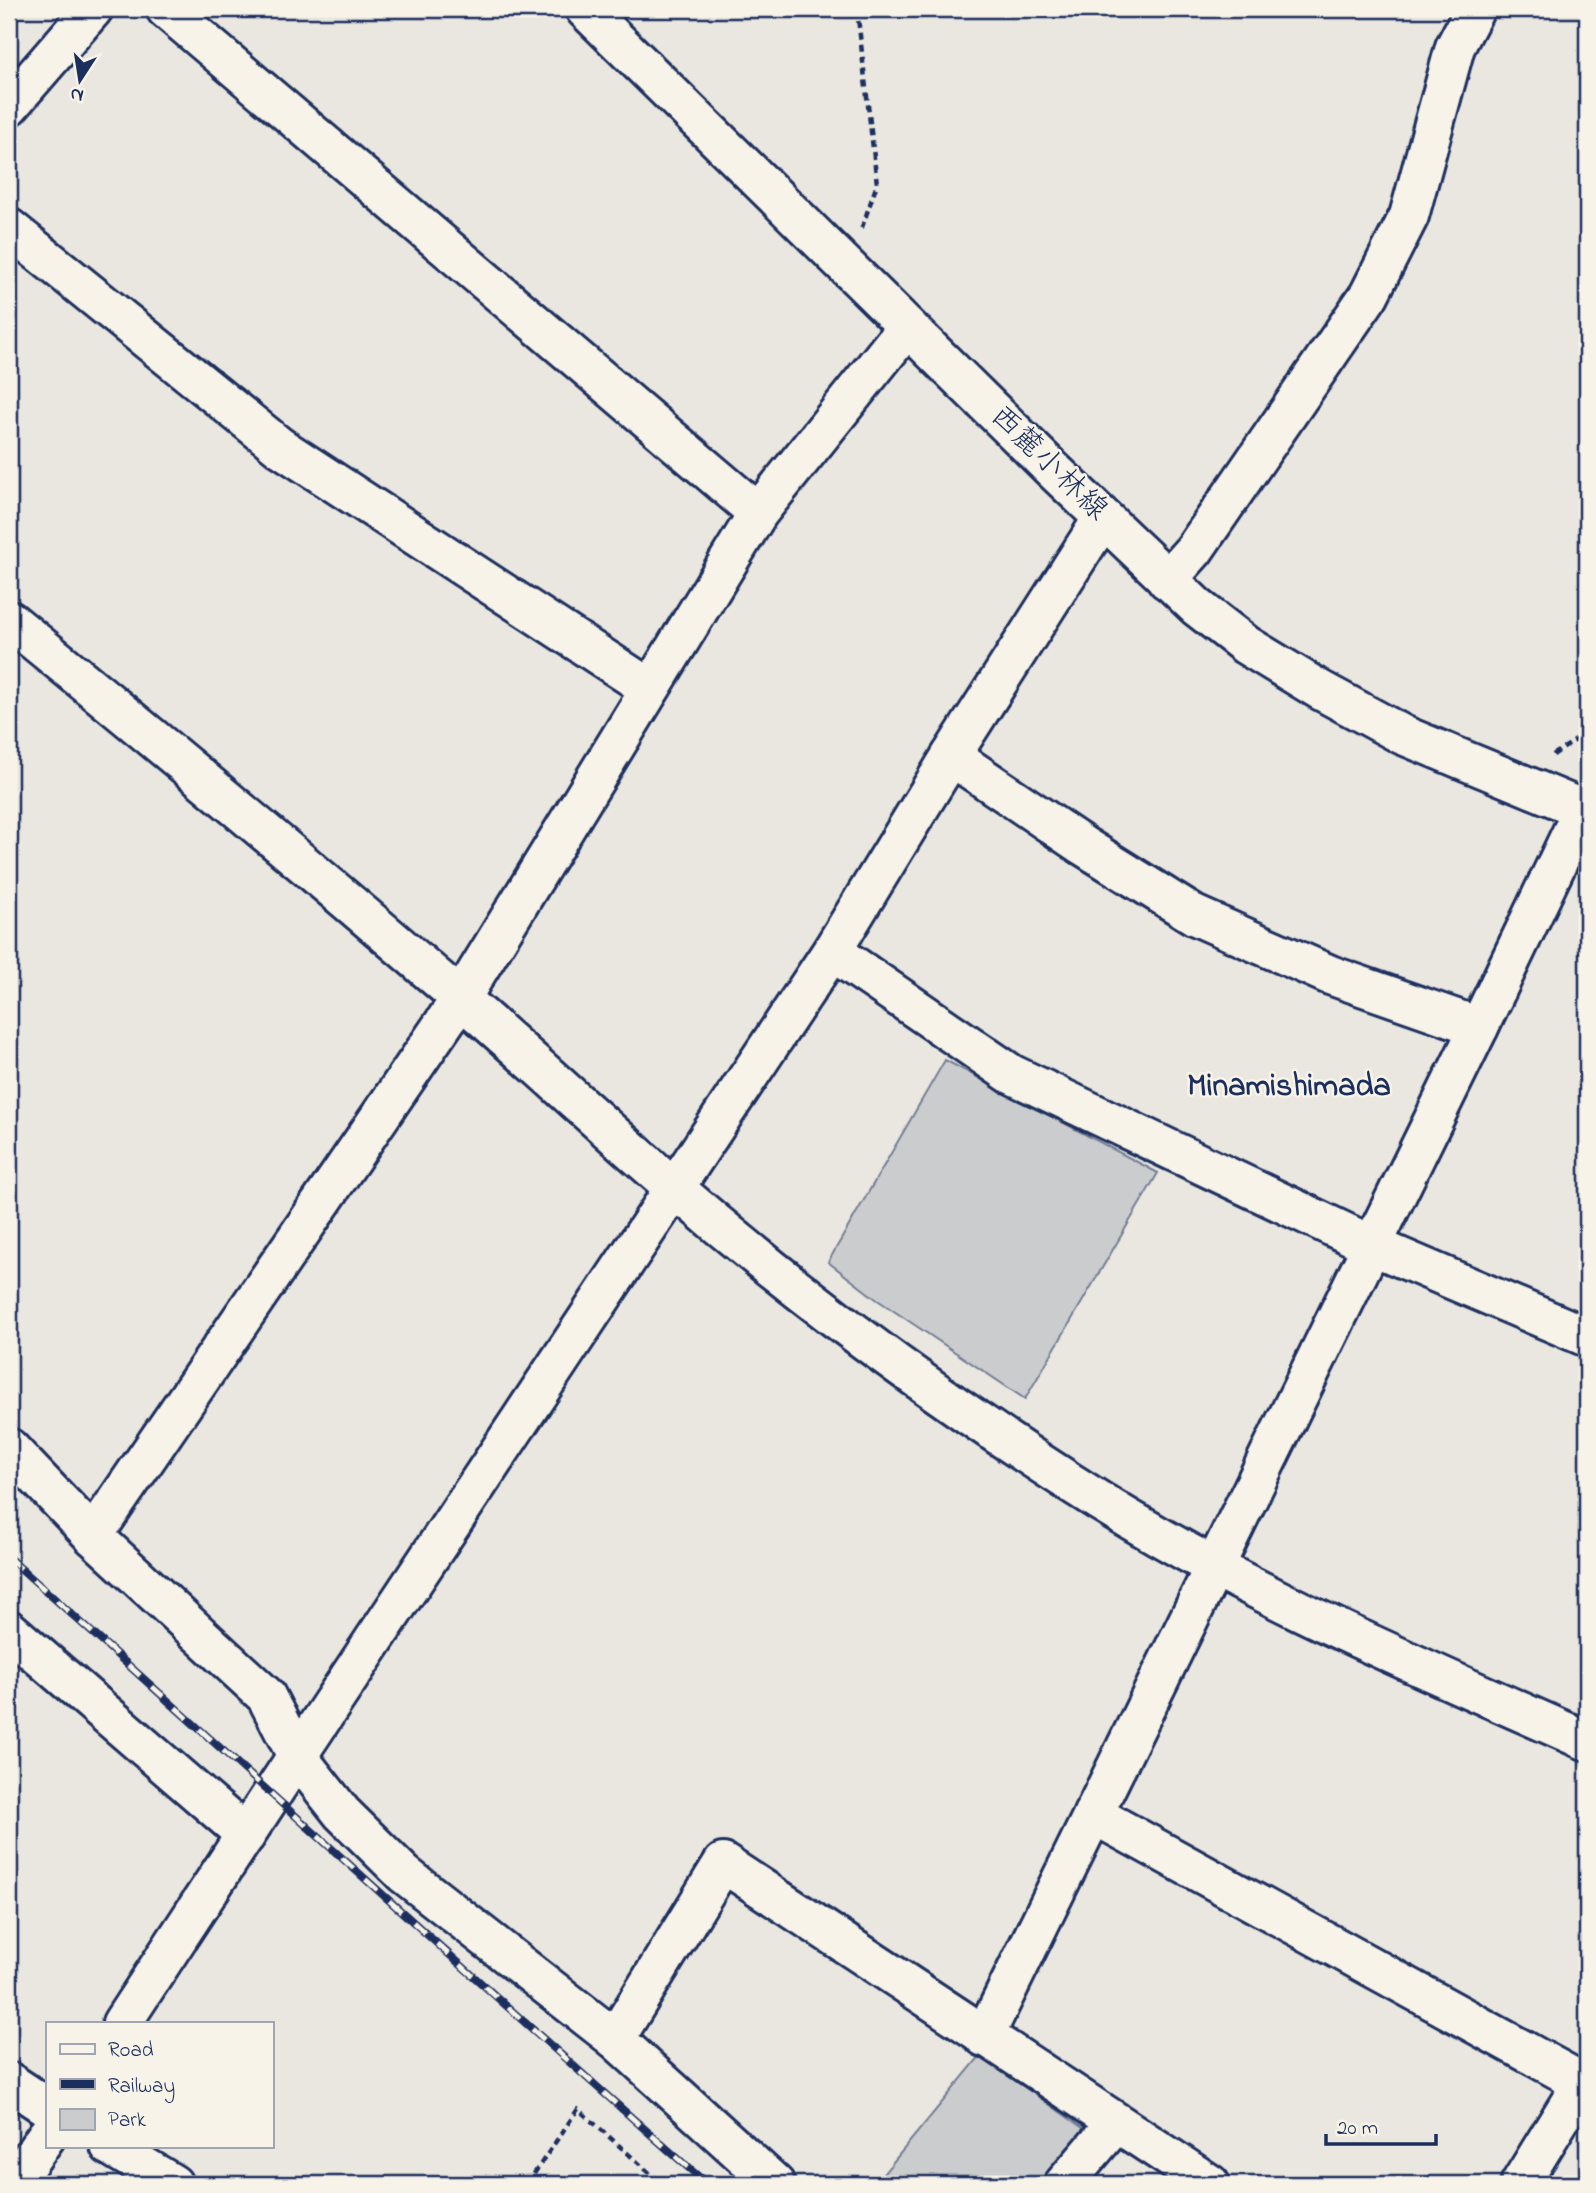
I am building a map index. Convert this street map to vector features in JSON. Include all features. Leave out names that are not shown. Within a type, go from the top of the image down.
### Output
[{"type":"street","points":[[9,106],[93,9]]},
{"type":"street","points":[[166,9],[758,513]]},
{"type":"street","points":[[1167,580],[1195,550],[1369,295],[1409,216],[1455,47],[1475,9]]},
{"type":"street","name":"西麓小林線","points":[[603,15],[907,327],[1197,607],[1247,645],[1320,690],[1403,735],[1585,810]]},
{"type":"street","points":[[9,228],[280,447],[649,688]]},
{"type":"street","points":[[93,1535],[461,998],[758,513],[907,327]]},
{"type":"street","points":[[123,2022],[832,951],[1103,518]]},
{"type":"street","points":[[9,621],[461,998],[674,1188],[816,1304],[922,1383],[1074,1485],[1214,1567],[1324,1623],[1587,1741]]},
{"type":"street","points":[[951,757],[1082,845],[1194,915],[1330,975],[1479,1027]]},
{"type":"street","points":[[984,2037],[1585,810]]},
{"type":"street","points":[[832,951],[1011,1074],[1371,1245],[1587,1337]]},
{"type":"street","points":[[9,1448],[93,1535],[266,1696],[297,1756],[342,1813],[404,1874],[615,2039],[775,2184]]},
{"type":"street","points":[[9,1630],[246,1835]]},
{"type":"street","points":[[1093,1814],[1585,2079],[1520,2184]]},
{"type":"street","points":[[615,2039],[723,1863],[1210,2184]]},
{"type":"street","points":[[9,2082],[46,2106]]},
{"type":"street","points":[[1064,2184],[1116,2123]]},
{"type":"street","points":[[13,2184],[46,2136]]},
{"type":"street","points":[[113,2148],[173,2184]]},
{"type":"path","points":[[847,267],[877,184],[857,9]]},
{"type":"path","points":[[527,2184],[578,2109],[662,2184]]},
{"type":"green space","points":[[945,1060],[1158,1173],[1025,1399],[876,1299],[828,1262]]},
{"type":"green space","points":[[980,2056],[1090,2133],[1047,2184],[875,2184]]},
{"type":"railway","points":[[9,1558],[707,2184]]},
{"type":"district","name":"Minamishimada","points":[[1289,1087]]}]
